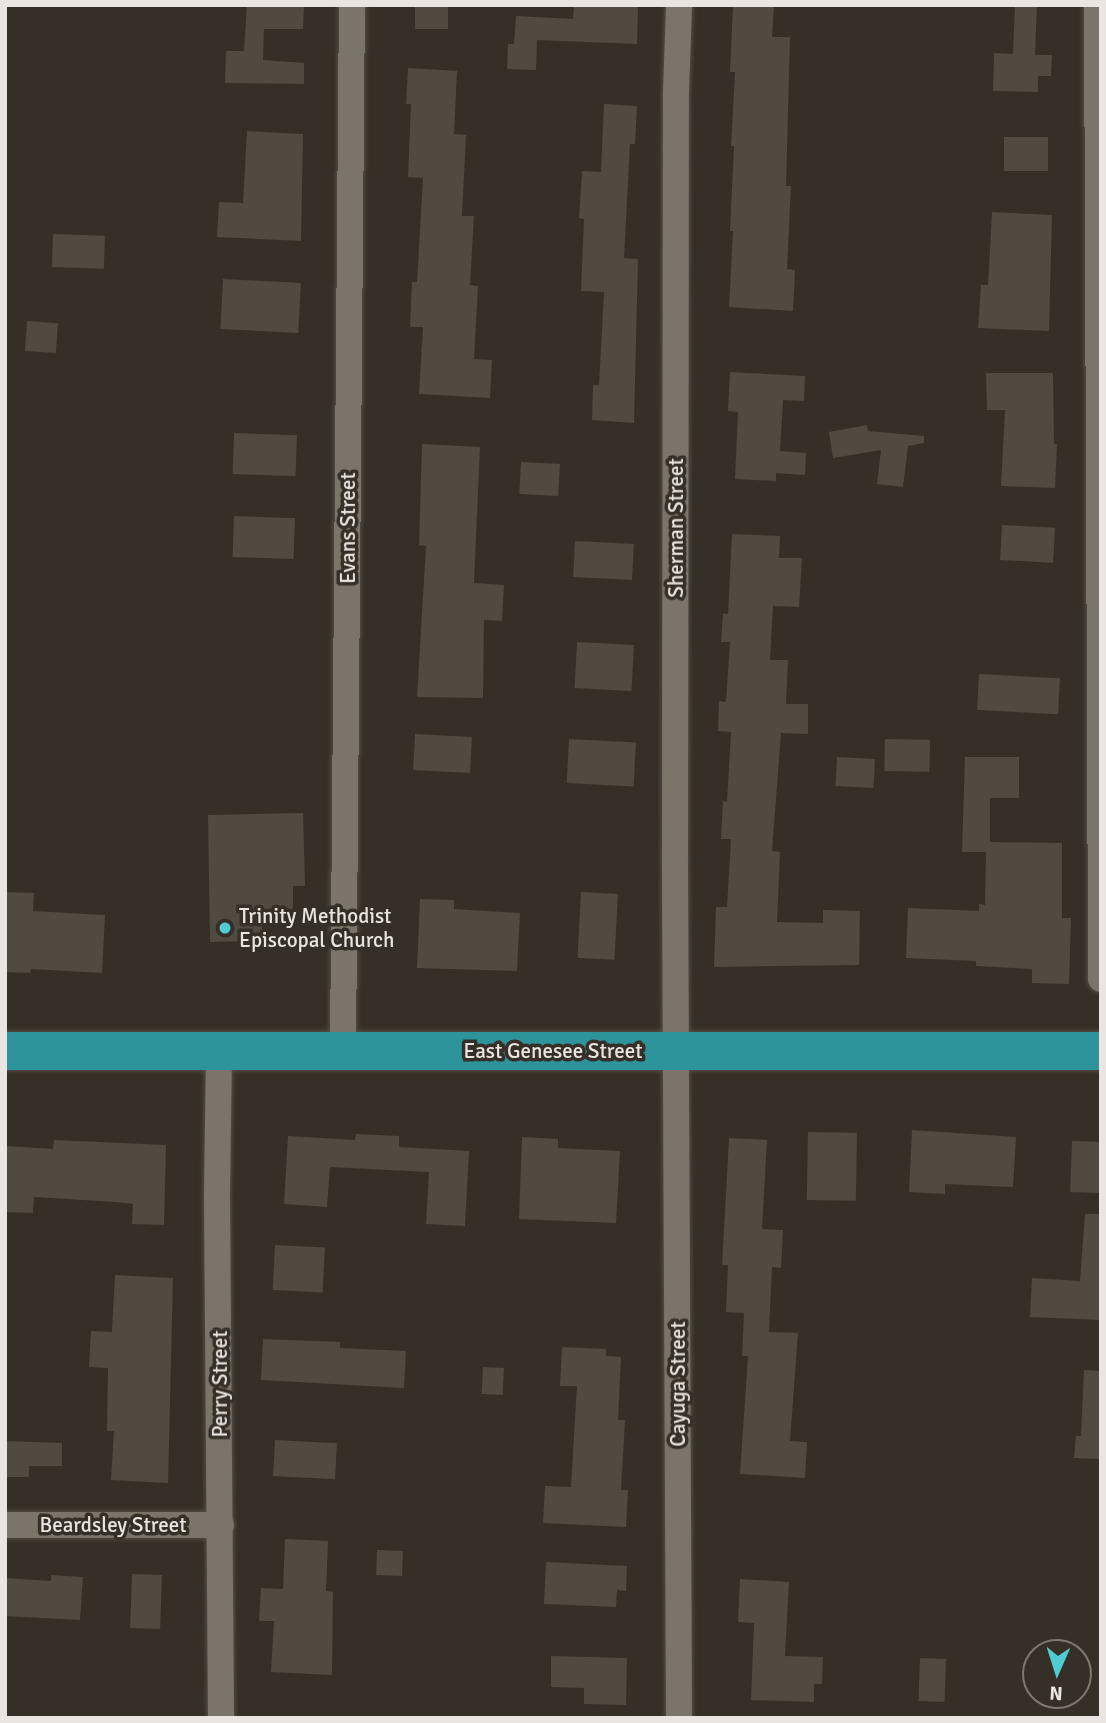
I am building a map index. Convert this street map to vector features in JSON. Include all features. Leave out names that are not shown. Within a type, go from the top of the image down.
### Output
[{"type":"highway","name":"East Genesee Street","points":[[5,1051],[1101,1051]]},
{"type":"street","name":"Evans Street","points":[[344,1050],[352,5]]},
{"type":"street","name":"Sherman Street","points":[[678,1051],[674,856],[676,92],[680,5]]},
{"type":"street","points":[[1097,5],[1101,979]]},
{"type":"street","name":"Perry Street","points":[[219,1051],[217,1196],[221,1525],[220,1718]]},
{"type":"street","name":"Cayuga Street","points":[[678,1051],[678,1718]]},
{"type":"street","name":"Beardsley Street","points":[[5,1525],[221,1525]]},
{"type":"building","points":[[247,5],[304,5],[303,29],[264,29],[263,60],[304,63],[304,84],[225,83],[226,51],[244,51]]},
{"type":"building","points":[[415,5],[448,5],[448,29],[415,29]]},
{"type":"building","points":[[574,5],[638,7],[637,44],[537,40],[536,70],[507,69],[508,44],[514,44],[516,16],[573,19]]},
{"type":"building","points":[[733,5],[774,5],[772,37],[790,37],[786,186],[791,186],[787,269],[795,270],[793,311],[729,307],[733,231],[730,231],[734,146],[731,146],[735,72],[730,72]]},
{"type":"building","points":[[1015,5],[1037,5],[1035,55],[1052,55],[1051,76],[1038,76],[1038,92],[993,91],[994,53],[1013,54]]},
{"type":"building","points":[[408,68],[457,71],[454,134],[466,135],[462,216],[474,216],[470,285],[478,286],[474,359],[492,360],[490,398],[419,394],[423,327],[410,327],[412,282],[417,282],[423,178],[408,177],[411,104],[406,104]]},
{"type":"building","points":[[604,104],[637,106],[635,144],[630,144],[624,258],[638,259],[634,423],[592,420],[593,385],[599,385],[604,292],[581,291],[584,219],[579,218],[582,171],[601,172]]},
{"type":"building","points":[[247,131],[303,134],[301,241],[217,237],[219,202],[243,203]]},
{"type":"building","points":[[1004,137],[1048,137],[1048,171],[1004,171]]},
{"type":"building","points":[[992,212],[1052,215],[1049,331],[978,328],[981,285],[988,285]]},
{"type":"building","points":[[53,234],[105,236],[104,269],[52,267]]},
{"type":"building","points":[[223,279],[301,283],[298,333],[220,329]]},
{"type":"building","points":[[27,321],[58,323],[56,353],[25,351]]},
{"type":"building","points":[[730,372],[805,376],[804,401],[783,400],[780,451],[806,453],[805,475],[776,473],[776,481],[735,479],[738,412],[728,411]]},
{"type":"building","points":[[986,373],[1053,373],[1054,444],[1057,444],[1055,488],[1001,486],[1005,410],[987,410]]},
{"type":"building","points":[[867,425],[868,431],[924,436],[924,443],[908,446],[903,487],[877,484],[881,450],[833,458],[829,432]]},
{"type":"building","points":[[234,433],[297,435],[296,476],[233,474]]},
{"type":"building","points":[[422,444],[480,447],[474,583],[504,585],[502,621],[484,620],[483,698],[417,697],[426,546],[419,545]]},
{"type":"building","points":[[521,462],[560,464],[558,496],[519,494]]},
{"type":"building","points":[[234,516],[295,518],[294,559],[233,557]]},
{"type":"building","points":[[1002,525],[1055,528],[1053,563],[1000,560]]},
{"type":"building","points":[[732,534],[780,536],[779,558],[802,558],[799,607],[773,606],[770,660],[788,660],[786,704],[808,704],[808,734],[781,733],[772,851],[780,852],[777,922],[823,923],[823,910],[860,911],[859,965],[714,967],[716,907],[727,907],[731,839],[721,839],[723,801],[727,802],[731,732],[718,731],[719,701],[726,702],[730,642],[721,642],[723,613],[728,614]]},
{"type":"building","points":[[575,541],[634,544],[632,580],[573,577]]},
{"type":"building","points":[[577,642],[634,645],[632,691],[575,688]]},
{"type":"building","points":[[979,674],[1060,678],[1058,714],[977,710]]},
{"type":"building","points":[[415,734],[472,737],[470,773],[413,770]]},
{"type":"building","points":[[569,739],[636,743],[634,786],[567,783]]},
{"type":"building","points":[[885,739],[930,740],[929,772],[884,771]]},
{"type":"building","points":[[837,757],[875,759],[873,788],[835,786]]},
{"type":"building","points":[[965,757],[1019,757],[1019,798],[990,798],[990,842],[1062,843],[1062,918],[1071,918],[1069,984],[1032,983],[1032,969],[976,966],[976,961],[906,958],[908,908],[979,911],[979,904],[985,905],[986,852],[962,852]]},
{"type":"building","points":[[303,813],[305,886],[293,886],[293,914],[262,914],[262,941],[210,942],[208,815]]},
{"type":"building","points":[[5,892],[34,893],[33,911],[105,915],[102,973],[31,969],[30,973],[5,972]]},
{"type":"building","points":[[581,892],[618,894],[614,960],[578,958]]},
{"type":"building","points":[[420,899],[454,900],[454,909],[520,913],[517,971],[417,968]]},
{"type":"building","points":[[912,1130],[1016,1137],[1013,1187],[945,1184],[945,1194],[909,1192]]},
{"type":"building","points":[[808,1132],[857,1133],[856,1201],[807,1200]]},
{"type":"building","points":[[356,1134],[399,1136],[399,1147],[469,1151],[465,1226],[426,1224],[429,1172],[330,1167],[327,1207],[284,1204],[288,1136],[355,1140]]},
{"type":"building","points":[[522,1137],[558,1139],[558,1148],[620,1151],[616,1223],[519,1219]]},
{"type":"building","points":[[729,1138],[767,1140],[762,1229],[783,1230],[781,1268],[772,1267],[769,1332],[798,1333],[790,1441],[807,1442],[805,1478],[740,1474],[748,1356],[742,1356],[744,1313],[726,1312],[728,1265],[722,1265]]},
{"type":"building","points":[[54,1140],[166,1145],[164,1225],[132,1224],[133,1204],[116,1202],[34,1197],[33,1213],[5,1212],[5,1146],[53,1149]]},
{"type":"building","points":[[1072,1141],[1101,1142],[1099,1193],[1070,1192]]},
{"type":"building","points":[[1085,1214],[1101,1214],[1101,1320],[1030,1317],[1032,1278],[1080,1281]]},
{"type":"building","points":[[275,1245],[325,1248],[323,1293],[273,1290]]},
{"type":"building","points":[[115,1275],[173,1278],[168,1483],[111,1480],[114,1431],[107,1431],[108,1368],[89,1367],[91,1331],[112,1332]]},
{"type":"building","points":[[263,1339],[340,1342],[340,1348],[406,1351],[404,1388],[261,1380]]},
{"type":"building","points":[[562,1347],[606,1349],[606,1356],[621,1357],[618,1420],[625,1420],[621,1490],[628,1490],[626,1527],[543,1523],[545,1486],[571,1487],[577,1386],[560,1386]]},
{"type":"building","points":[[483,1367],[504,1368],[503,1395],[482,1394]]},
{"type":"building","points":[[1084,1370],[1101,1371],[1101,1459],[1074,1458],[1076,1436],[1081,1436]]},
{"type":"building","points":[[275,1440],[337,1443],[335,1479],[273,1476]]},
{"type":"building","points":[[5,1441],[62,1443],[62,1466],[29,1466],[29,1477],[5,1477]]},
{"type":"building","points":[[285,1539],[328,1541],[326,1591],[333,1592],[332,1675],[271,1672],[274,1621],[259,1621],[261,1588],[283,1589]]},
{"type":"building","points":[[377,1550],[403,1551],[402,1576],[376,1575]]},
{"type":"building","points":[[546,1562],[627,1566],[626,1591],[617,1590],[616,1607],[544,1604]]},
{"type":"building","points":[[132,1574],[162,1575],[160,1629],[130,1628]]},
{"type":"building","points":[[51,1575],[83,1577],[80,1620],[5,1616],[5,1578],[51,1581]]},
{"type":"building","points":[[740,1579],[789,1582],[785,1656],[823,1657],[822,1684],[814,1684],[814,1702],[751,1700],[754,1623],[738,1622]]},
{"type":"building","points":[[551,1656],[627,1658],[626,1705],[584,1704],[584,1688],[551,1687]]},
{"type":"building","points":[[920,1658],[946,1659],[944,1702],[918,1701]]},
{"type":"place","name":"Trinity Methodist Episcopal Church","points":[[225,928]]}]
